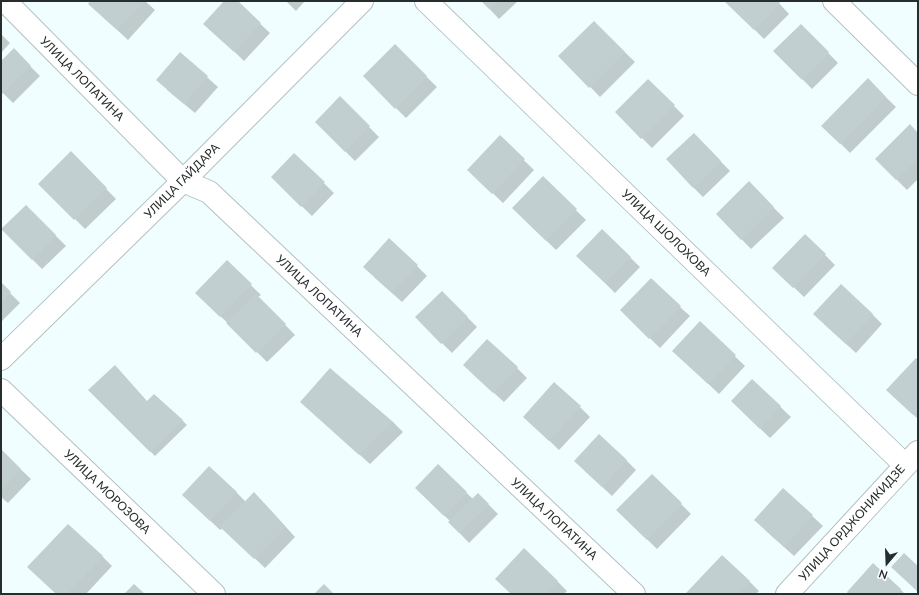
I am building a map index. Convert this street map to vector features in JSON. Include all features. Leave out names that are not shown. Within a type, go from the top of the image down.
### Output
[{"type":"street","name":"УЛИЦА ЛОПАТИНА","points":[[5,1],[183,181],[209,192],[634,594]]},
{"type":"street","name":"УЛИЦА ГАЙДАРА","points":[[1,359],[183,181],[362,1]]},
{"type":"street","name":"УЛИЦА ШОЛОХОВА","points":[[426,1],[911,459]]},
{"type":"street","points":[[834,1],[918,84]]},
{"type":"street","name":"УЛИЦА МОРОЗОВА","points":[[1,390],[214,594]]},
{"type":"street","name":"УЛИЦА ОРДЖОНИКИДЗЕ","points":[[788,594],[911,459]]},
{"type":"building","points":[[90,1],[144,1],[117,30],[88,4]]},
{"type":"building","points":[[224,1],[238,1],[261,23],[234,52],[203,24]]},
{"type":"building","points":[[481,1],[498,1],[489,9]]},
{"type":"building","points":[[724,1],[778,1],[780,3],[754,30]]},
{"type":"building","points":[[594,21],[625,52],[589,88],[558,56]]},
{"type":"building","points":[[801,24],[829,52],[802,80],[773,51]]},
{"type":"building","points":[[395,44],[427,76],[395,109],[363,76]]},
{"type":"building","points":[[14,48],[31,66],[2,94],[1,61]]},
{"type":"building","points":[[180,52],[208,76],[184,104],[156,80]]},
{"type":"building","points":[[868,78],[886,97],[840,144],[821,126]]},
{"type":"building","points":[[648,79],[675,105],[641,139],[615,112]]},
{"type":"building","points":[[340,96],[370,126],[345,152],[315,122]]},
{"type":"building","points":[[910,124],[918,133],[918,159],[896,180],[875,159]]},
{"type":"building","points":[[694,133],[721,161],[693,188],[666,159]]},
{"type":"building","points":[[500,135],[525,159],[492,194],[467,170]]},
{"type":"building","points":[[71,151],[107,188],[74,220],[38,184]]},
{"type":"building","points":[[294,153],[325,182],[301,207],[271,177]]},
{"type":"building","points":[[543,176],[577,209],[546,241],[512,208]]},
{"type":"building","points":[[749,181],[774,207],[741,240],[716,214]]},
{"type":"building","points":[[26,205],[56,235],[32,260],[1,229]]},
{"type":"building","points":[[602,229],[631,257],[605,283],[576,256]]},
{"type":"building","points":[[805,234],[826,254],[793,288],[772,268]]},
{"type":"building","points":[[389,238],[418,265],[392,293],[363,267]]},
{"type":"building","points":[[227,260],[252,284],[220,317],[195,293]]},
{"type":"building","points":[[651,278],[681,306],[649,339],[620,310]]},
{"type":"building","points":[[1,282],[11,292],[1,303]]},
{"type":"building","points":[[841,284],[873,314],[846,344],[813,314]]},
{"type":"building","points":[[442,291],[468,317],[441,344],[415,317]]},
{"type":"building","points":[[256,294],[286,324],[256,353],[226,323]]},
{"type":"building","points":[[700,321],[736,355],[708,384],[672,351]]},
{"type":"building","points":[[487,339],[518,367],[493,393],[463,365]]},
{"type":"building","points":[[916,358],[918,360],[918,410],[913,415],[886,390]]},
{"type":"building","points":[[115,365],[147,401],[154,394],[183,420],[150,452],[88,390]]},
{"type":"building","points":[[330,368],[393,422],[359,455],[300,402]]},
{"type":"building","points":[[752,379],[781,406],[760,429],[731,401]]},
{"type":"building","points":[[554,382],[581,406],[549,441],[523,417]]},
{"type":"building","points":[[599,434],[627,460],[602,487],[574,461]]},
{"type":"building","points":[[1,449],[21,469],[1,490]]},
{"type":"building","points":[[438,464],[467,492],[444,516],[415,488]]},
{"type":"building","points":[[209,466],[237,492],[210,521],[182,495]]},
{"type":"building","points":[[652,474],[682,503],[647,540],[616,510]]},
{"type":"building","points":[[783,488],[813,515],[784,547],[754,520]]},
{"type":"building","points":[[254,492],[286,527],[254,559],[220,527]]},
{"type":"building","points":[[478,493],[489,504],[459,533],[448,522]]},
{"type":"building","points":[[68,524],[103,556],[67,594],[56,594],[27,567]]},
{"type":"building","points":[[524,548],[558,581],[545,594],[511,594],[495,579]]},
{"type":"building","points":[[904,553],[918,566],[918,592],[891,567]]},
{"type":"building","points":[[722,555],[750,581],[737,594],[686,593]]},
{"type":"building","points":[[873,563],[901,589],[897,594],[848,594],[847,592]]},
{"type":"building","points":[[134,584],[145,594],[124,594]]},
{"type":"building","points":[[324,584],[334,594],[314,594]]}]
